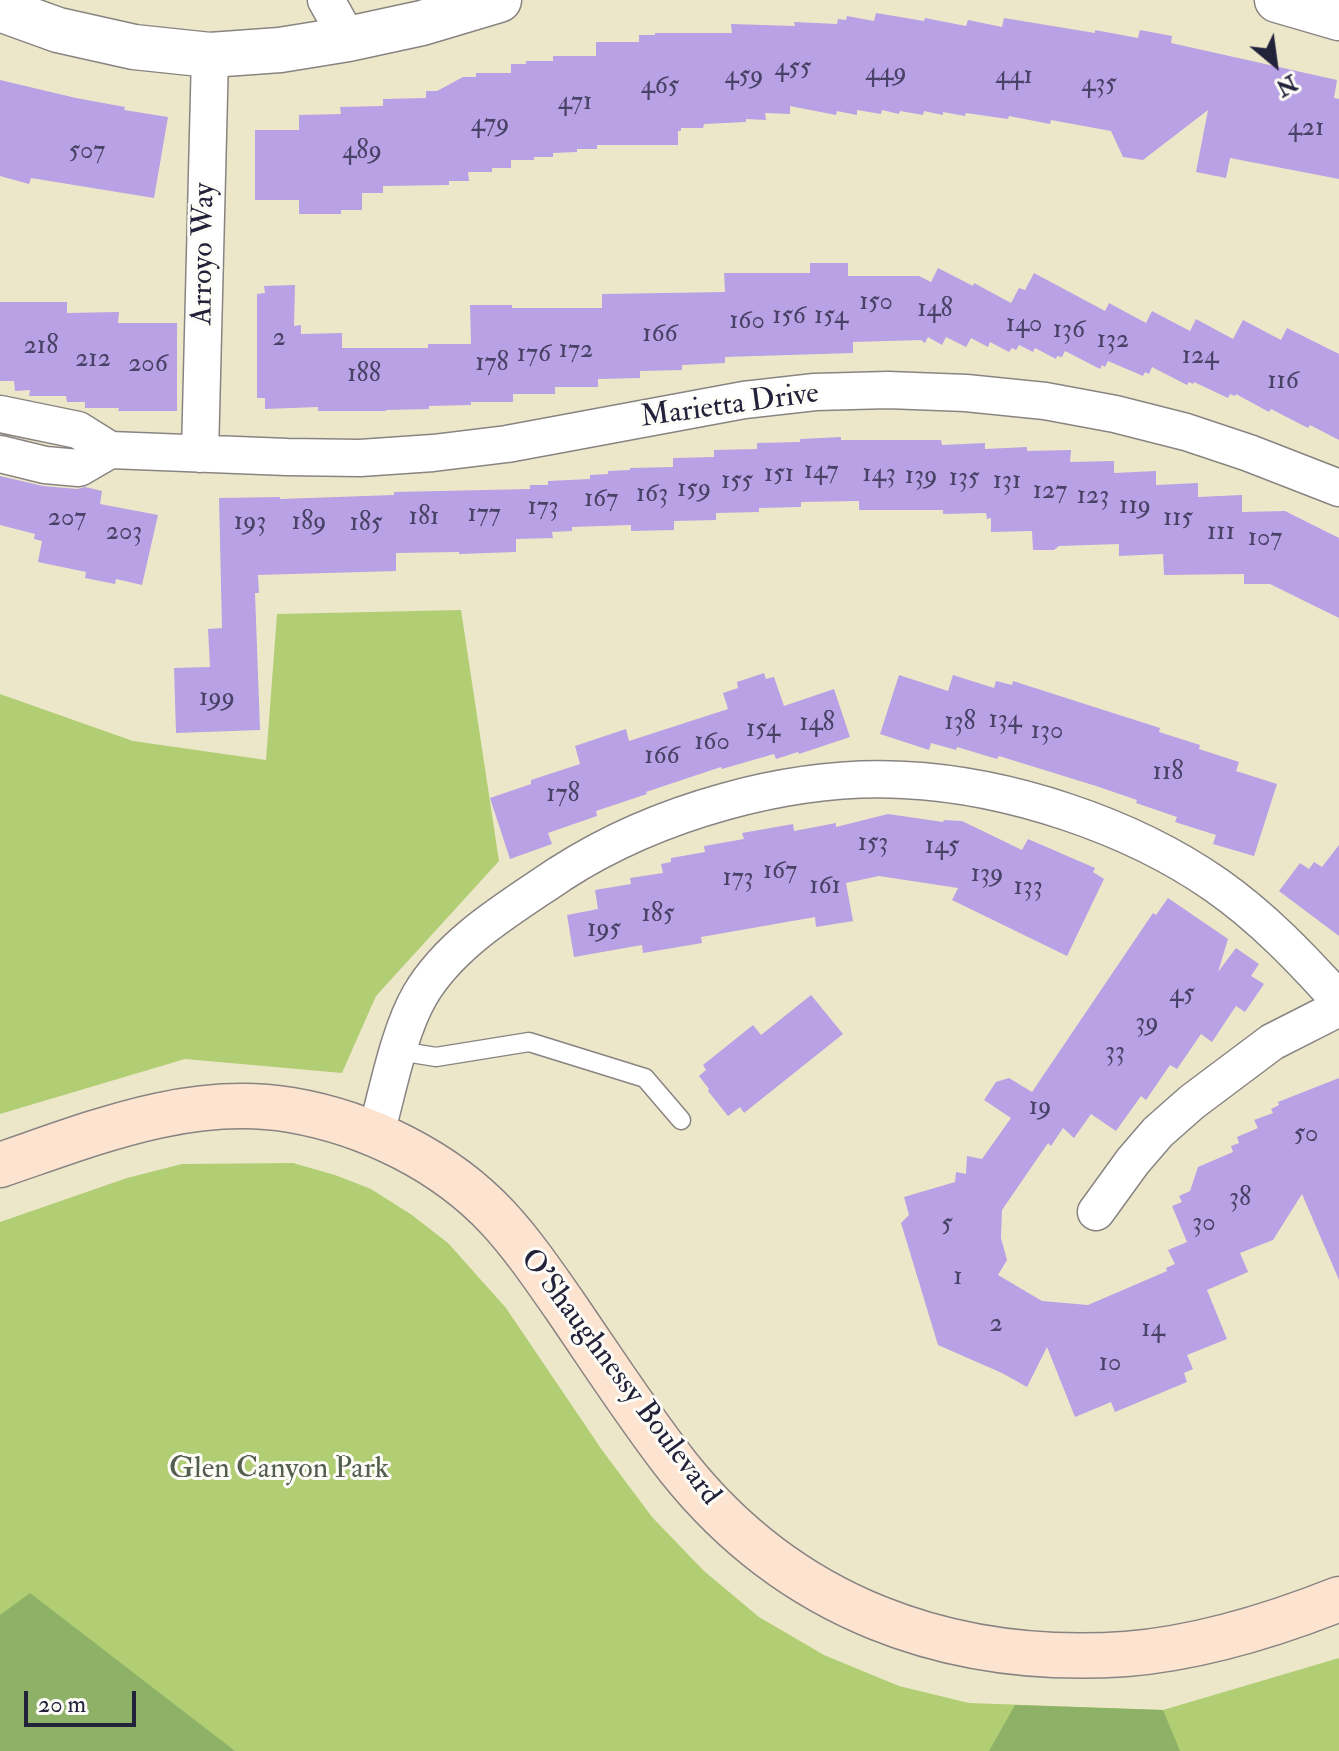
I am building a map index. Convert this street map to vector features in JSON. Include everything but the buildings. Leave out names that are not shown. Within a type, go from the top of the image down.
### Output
[{"type":"main road","name":"O'Shaughnessy Boulevard","points":[[0,1165],[126,1122],[197,1109],[244,1106],[289,1109],[376,1133],[440,1170],[496,1216],[545,1278],[654,1434],[703,1496],[759,1550],[821,1592],[869,1614],[934,1637],[972,1646],[1052,1655],[1128,1653],[1201,1642],[1277,1622],[1339,1599]]},
{"type":"street","points":[[326,0],[348,39]]},
{"type":"street","points":[[0,9],[58,30],[118,43],[210,55],[280,50],[348,39],[422,23],[499,0]]},
{"type":"street","points":[[1277,0],[1339,18]]},
{"type":"street","name":"Arroyo Way","points":[[200,454],[210,55]]},
{"type":"street","name":"Marietta Drive","points":[[0,414],[78,430],[110,450],[360,458],[507,444],[744,400],[815,392],[888,390],[966,393],[1115,414],[1199,436],[1339,488]]},
{"type":"street","name":"Marietta Drive","points":[[0,454],[45,465],[79,468],[110,450]]},
{"type":"street","points":[[376,1133],[406,1026],[419,996],[437,969],[513,906],[574,865],[631,834],[695,810],[769,792],[838,781],[904,780],[970,787],[1033,802],[1101,825],[1161,852],[1216,885],[1302,959],[1339,1000]]},
{"type":"street","points":[[1096,1212],[1158,1132],[1192,1102],[1272,1042],[1339,1008]]},
{"type":"lane","points":[[399,1051],[436,1057],[529,1042],[645,1078],[681,1120]]},
{"type":"green space","points":[[461,610],[499,861],[376,996],[342,1073],[185,1059],[0,1114],[0,694],[133,741],[266,760],[277,614]]},
{"type":"green space","name":"Glen Canyon Park","points":[[293,1163],[371,1189],[448,1243],[506,1308],[602,1450],[652,1517],[704,1571],[759,1617],[824,1655],[899,1686],[969,1703],[1163,1710],[1339,1658],[1339,1751],[0,1751],[0,1222],[127,1178],[182,1164]]},
{"type":"green space","points":[[30,1593],[235,1751],[0,1751],[0,1615]]},
{"type":"green space","points":[[1015,1705],[1163,1710],[1180,1751],[989,1751]]}]
